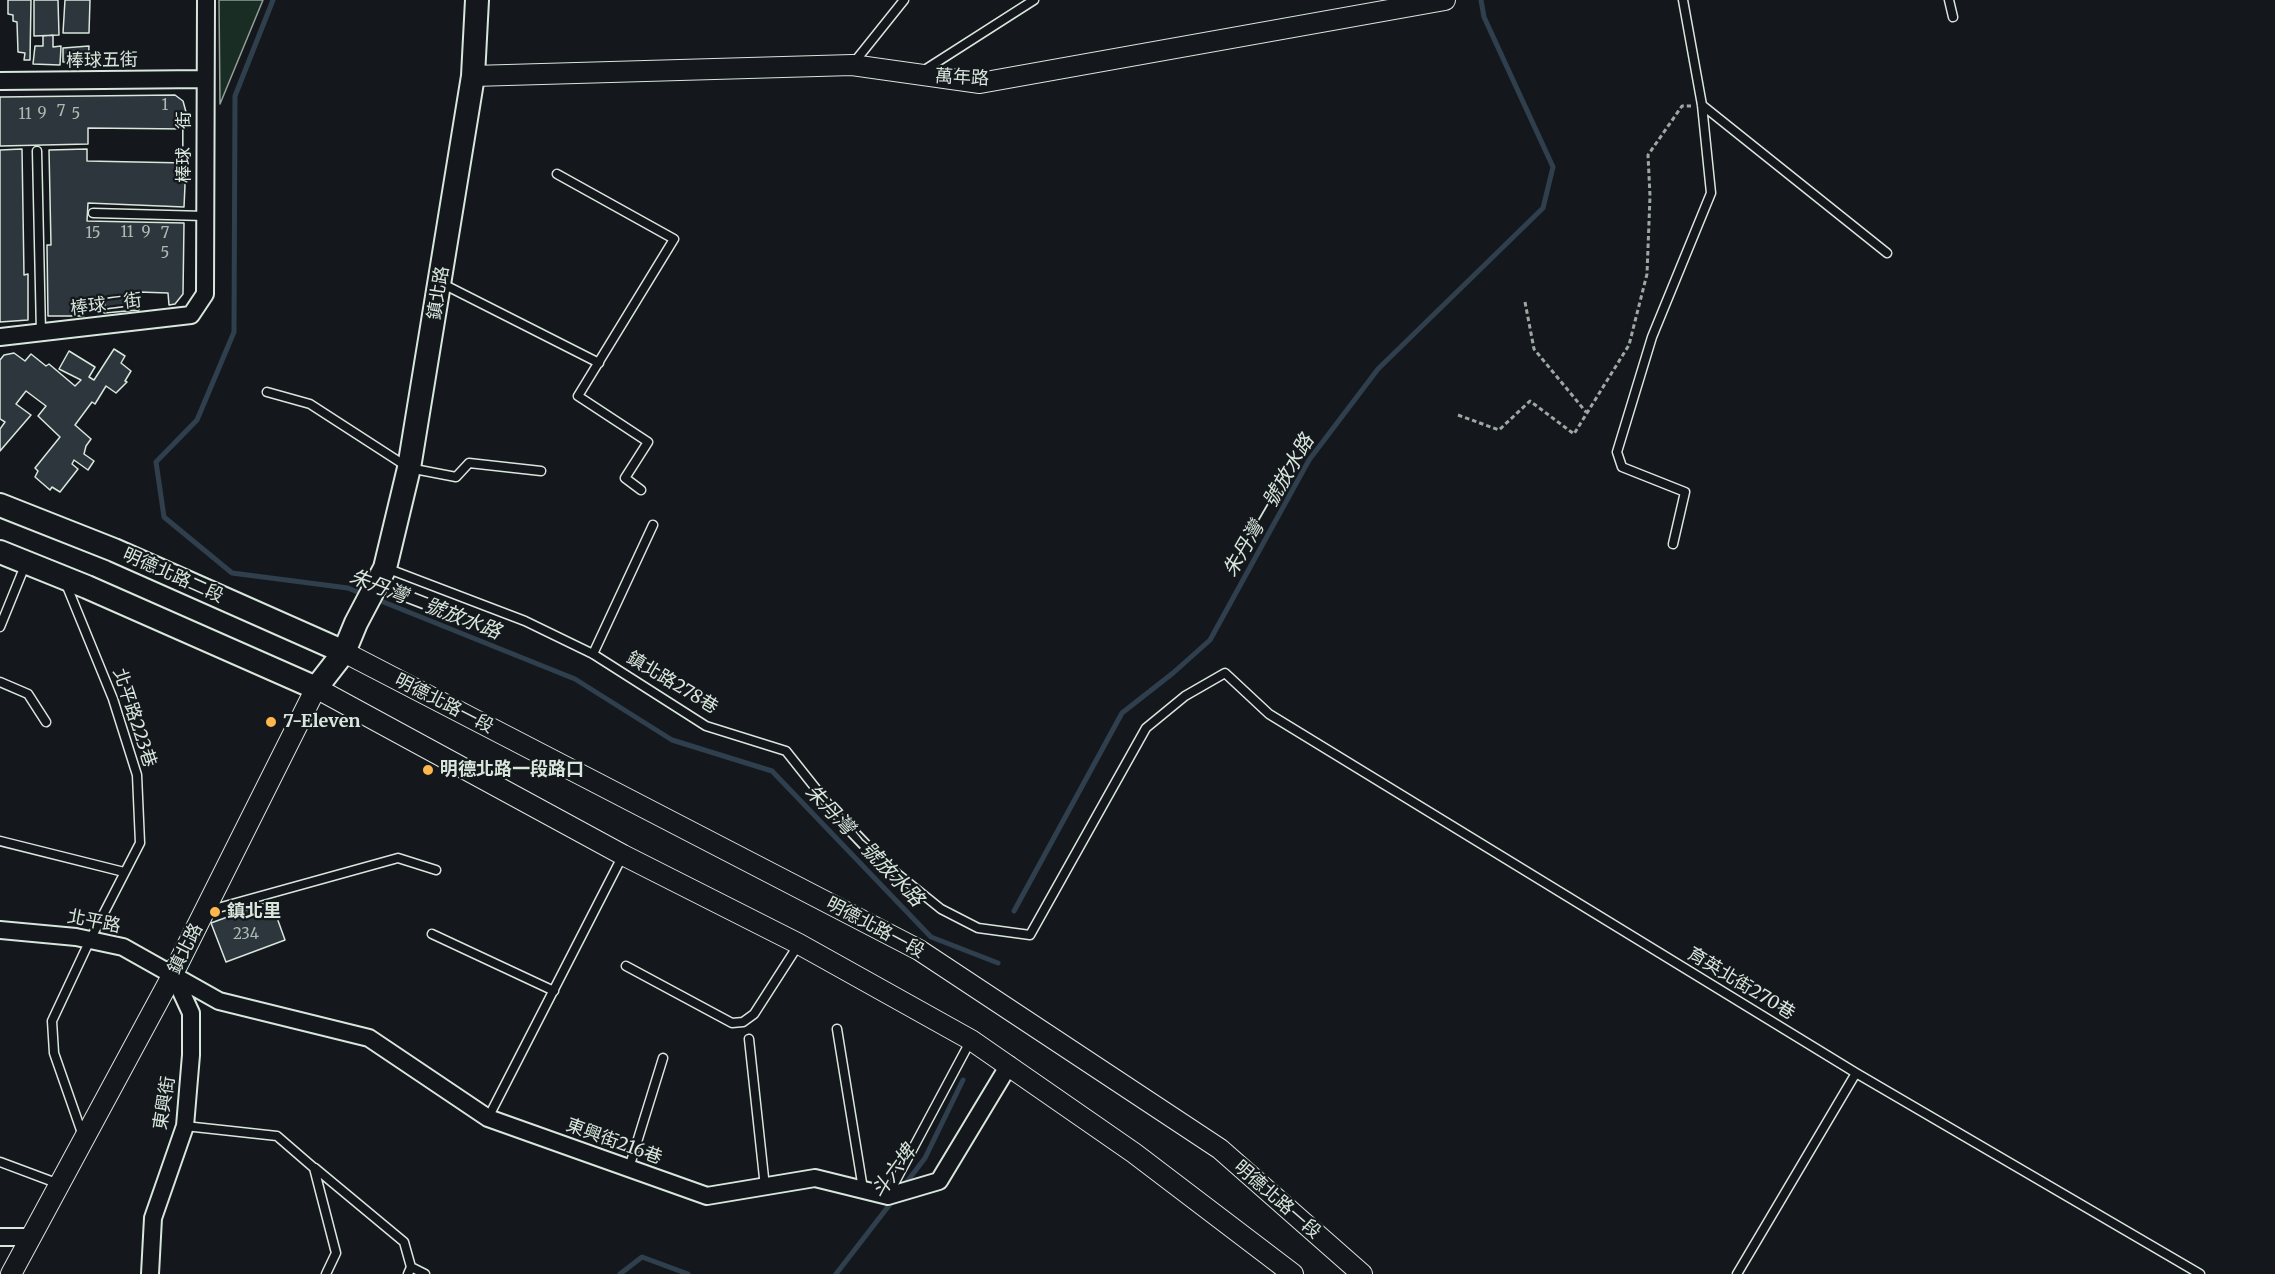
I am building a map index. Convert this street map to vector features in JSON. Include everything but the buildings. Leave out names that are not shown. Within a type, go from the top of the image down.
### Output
[{"type":"main road","name":"鎮北路","points":[[316,688],[344,652],[356,622],[382,575],[409,468],[473,76],[477,0]]},
{"type":"main road","name":"明德北路二段","points":[[0,505],[114,550],[344,652]]},
{"type":"main road","points":[[0,552],[316,688]]},
{"type":"street","name":"棒球一街","points":[[205,294],[206,0]]},
{"type":"street","name":"萬年路","points":[[473,76],[852,65],[980,82],[1445,0]]},
{"type":"street","name":"棒球五街","points":[[0,81],[204,79]]},
{"type":"street","name":"棒球二街","points":[[0,337],[191,315],[205,294]]},
{"type":"street","name":"明德北路一段","points":[[344,652],[919,950],[1220,1149],[1362,1274]]},
{"type":"street","points":[[316,688],[623,855],[799,944],[970,1040],[1134,1153],[1293,1274]]},
{"type":"street","name":"鎮北路","points":[[11,1274],[173,974],[316,688]]},
{"type":"street","name":"北平路","points":[[0,930],[76,936],[123,947],[173,974]]},
{"type":"street","name":"東興街216巷","points":[[173,974],[219,1001],[369,1038],[488,1118],[707,1196],[815,1178],[888,1196]]},
{"type":"street","name":"東興街","points":[[150,1274],[153,1218],[185,1126],[192,1055],[191,1013],[173,974]]},
{"type":"street","points":[[888,1196],[939,1180],[1009,1065]]},
{"type":"street","points":[[0,1237],[31,1237]]},
{"type":"lane","points":[[852,65],[904,0]]},
{"type":"lane","points":[[918,75],[1034,0]]},
{"type":"lane","points":[[1673,544],[1685,492],[1622,467],[1617,452],[1652,337],[1711,193],[1702,105],[1683,0]]},
{"type":"lane","points":[[1949,0],[1953,17]]},
{"type":"lane","points":[[1702,105],[1887,253]]},
{"type":"lane","points":[[37,151],[41,333]]},
{"type":"lane","points":[[557,174],[674,239],[578,396],[648,442],[625,478],[641,490]]},
{"type":"lane","points":[[93,213],[205,216]]},
{"type":"lane","points":[[440,283],[599,363]]},
{"type":"lane","points":[[267,392],[309,404],[409,468],[456,477],[469,463],[542,471]]},
{"type":"lane","points":[[593,654],[654,525]]},
{"type":"lane","points":[[0,627],[26,563]]},
{"type":"lane","name":"鎮北路278巷","points":[[382,575],[525,621],[593,654],[706,726],[786,751],[860,843],[941,909],[978,928],[1030,935]]},
{"type":"lane","name":"北平路223巷","points":[[63,578],[114,699],[137,775],[140,843],[90,940],[52,1021],[54,1053],[84,1139]]},
{"type":"lane","name":"育英北街270巷","points":[[1030,935],[1146,728],[1185,696],[1225,673],[1269,714],[1856,1073],[2200,1274]]},
{"type":"lane","points":[[0,682],[28,694],[46,722]]},
{"type":"lane","points":[[0,841],[124,872]]},
{"type":"lane","points":[[488,1118],[623,855]]},
{"type":"lane","points":[[204,912],[398,858],[436,870]]},
{"type":"lane","points":[[432,934],[554,992]]},
{"type":"lane","points":[[626,966],[732,1023],[743,1022],[754,1014],[799,944]]},
{"type":"lane","points":[[837,1029],[863,1190]]},
{"type":"lane","points":[[749,1039],[765,1187]]},
{"type":"lane","points":[[888,1196],[970,1040]]},
{"type":"lane","points":[[629,1168],[663,1058]]},
{"type":"lane","points":[[1737,1274],[1856,1073]]},
{"type":"lane","points":[[185,1126],[278,1136],[404,1242],[410,1271],[424,1274]]},
{"type":"lane","points":[[0,1162],[60,1184]]},
{"type":"lane","points":[[314,1168],[336,1253],[326,1274]]},
{"type":"path","points":[[1458,415],[1499,430],[1530,401],[1574,434],[1629,345],[1647,274],[1650,196],[1648,155],[1682,106],[1702,105]]},
{"type":"path","points":[[1525,302],[1534,349],[1586,412]]},
{"type":"green space","points":[[219,0],[263,0],[220,104]]},
{"type":"waterway","name":"朱丹灣二號放水路","points":[[273,0],[235,96],[234,332],[197,420],[156,462],[164,517],[232,573],[348,588],[365,595]]},
{"type":"waterway","name":"朱丹灣一號放水路","points":[[1014,911],[1122,713],[1210,640],[1309,460],[1378,369],[1543,208],[1553,167],[1484,17],[1481,0]]},
{"type":"waterway","name":"朱丹灣二號放水路","points":[[376,599],[575,679],[672,740],[772,771],[931,937],[998,963]]},
{"type":"waterway","name":"斗六埤","points":[[903,1187],[925,1158],[963,1080]]},
{"type":"waterway","name":"斗六埤","points":[[836,1274],[894,1199]]},
{"type":"waterway","name":"斗六埤","points":[[620,1274],[642,1257],[688,1274]]},
{"type":"place","name":"7-Eleven","points":[[271,722]]},
{"type":"place","name":"明德北路一段路口","points":[[428,770]]},
{"type":"place","name":"鎮北里","points":[[215,912]]}]
